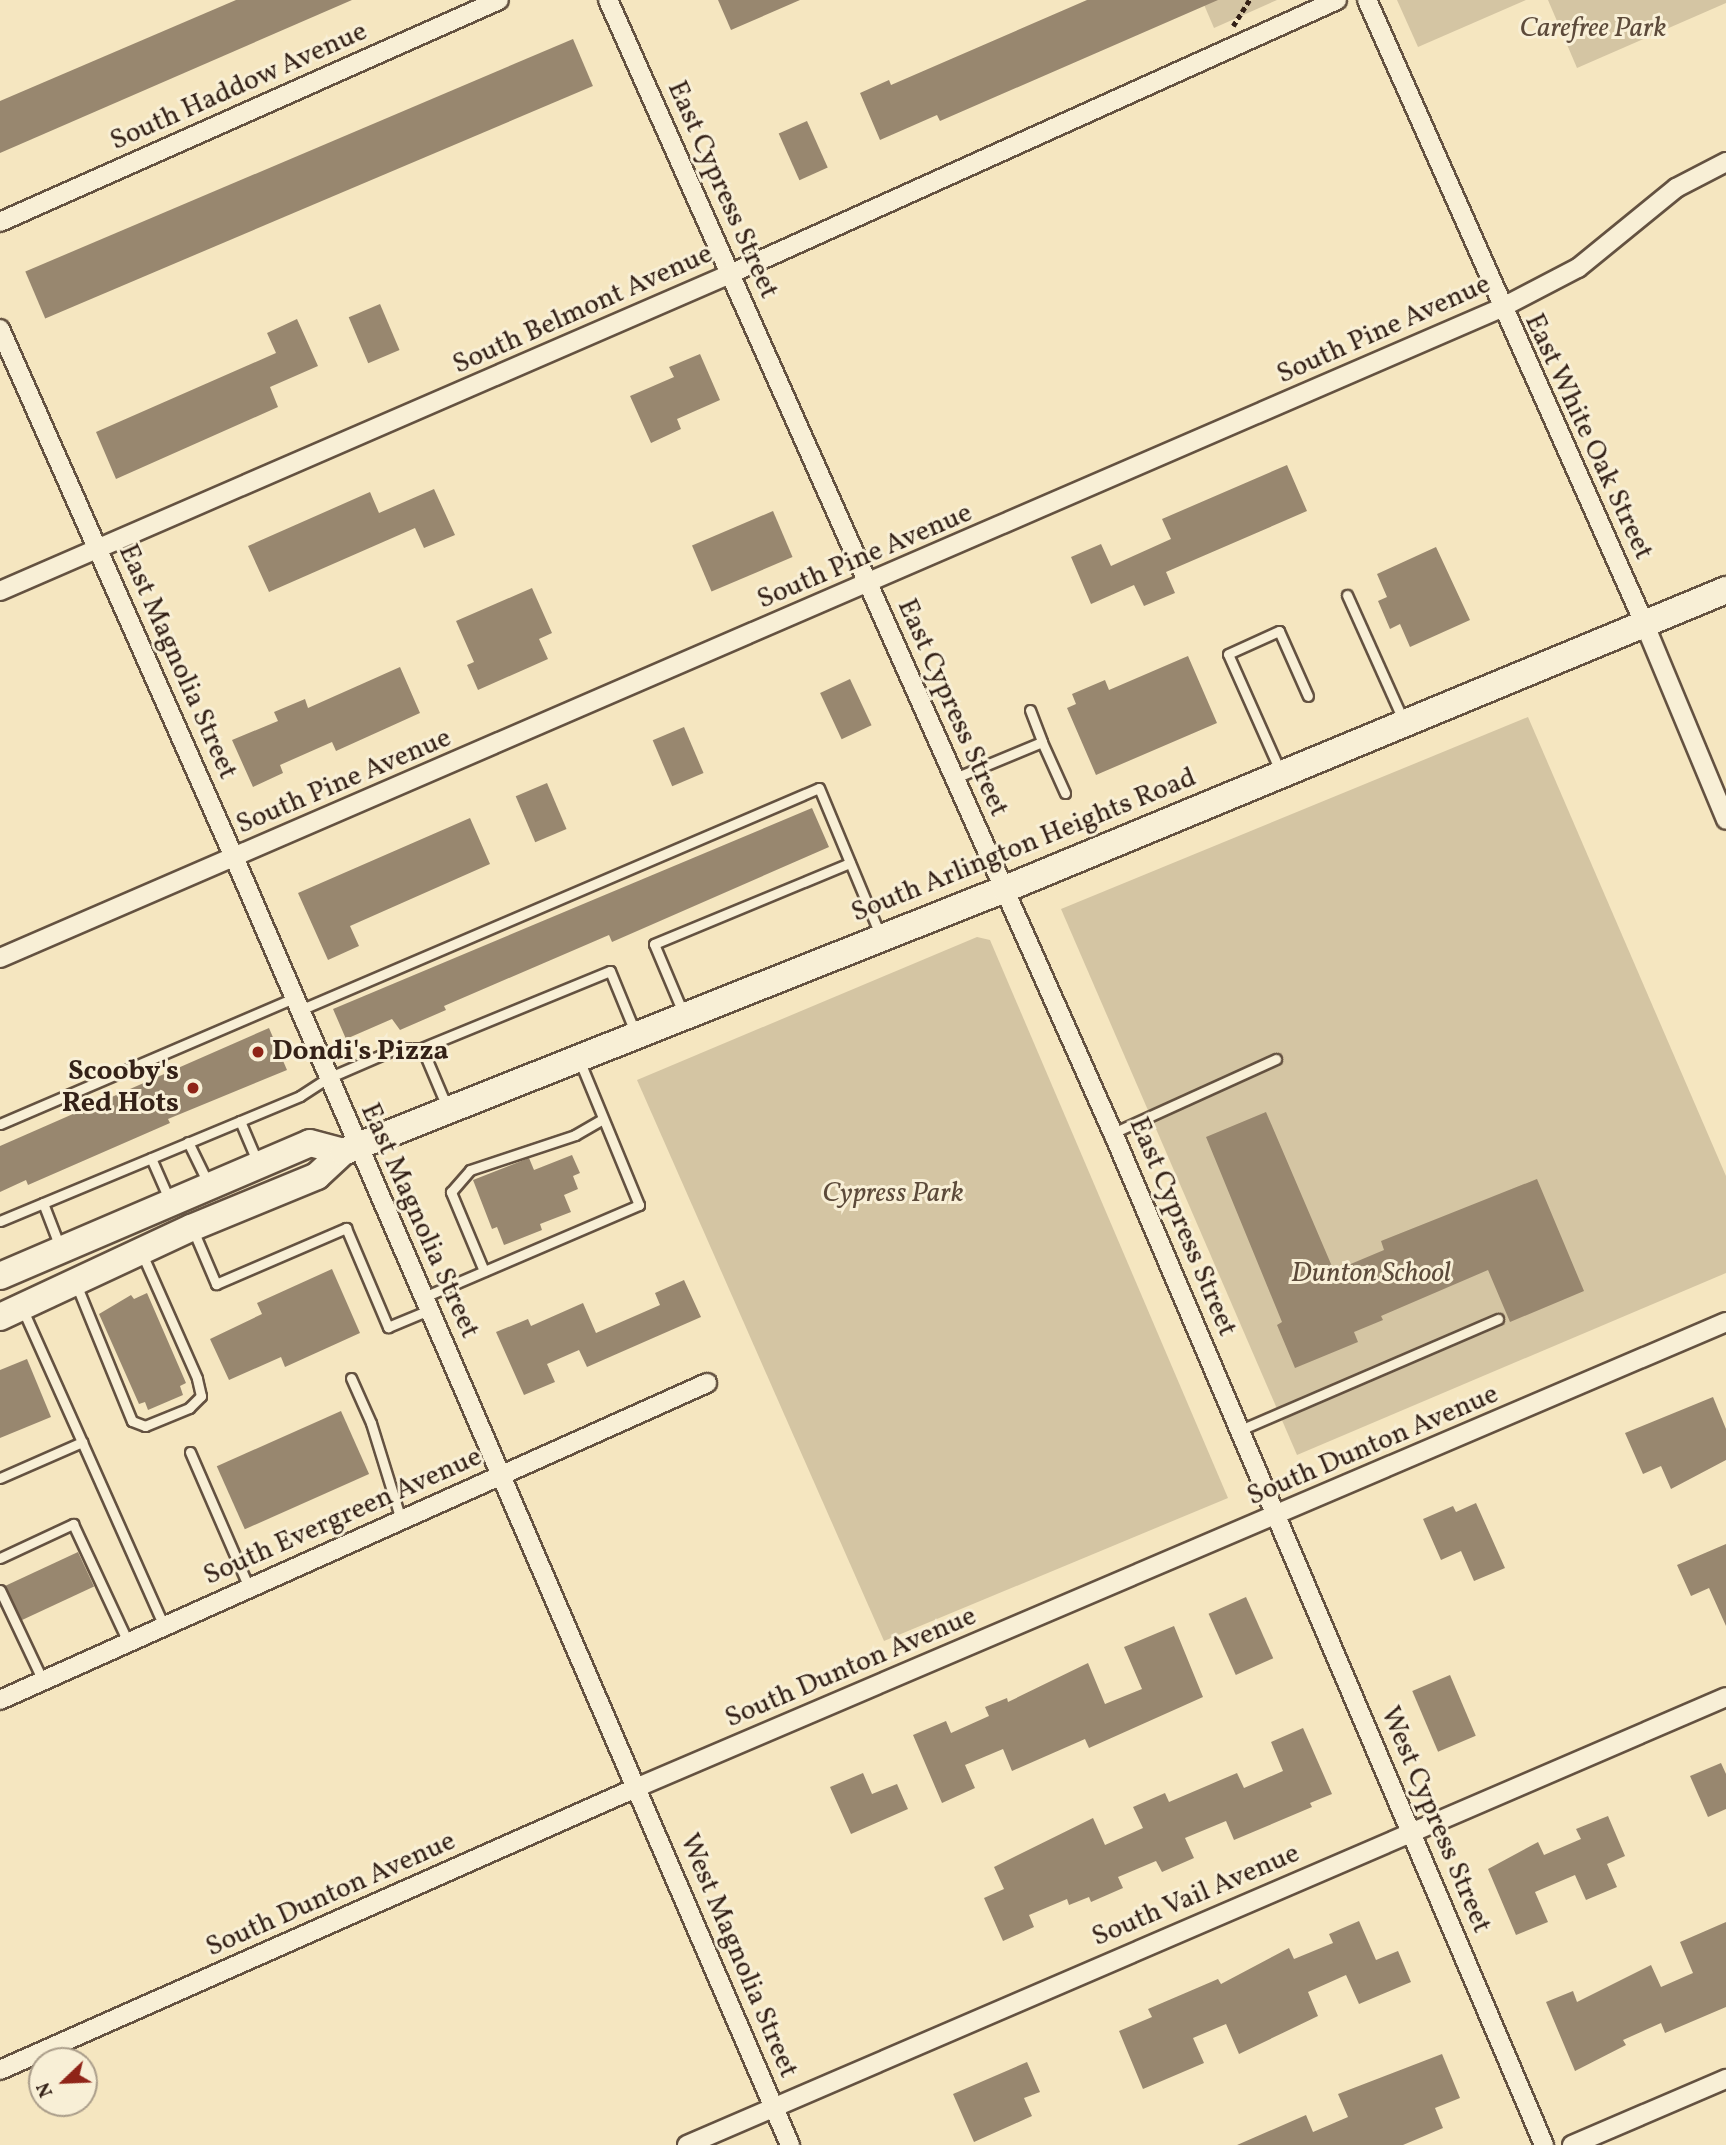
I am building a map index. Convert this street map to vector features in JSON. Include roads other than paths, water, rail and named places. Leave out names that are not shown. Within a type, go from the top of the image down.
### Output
[{"type":"main road","name":"South Arlington Heights Road","points":[[11,1312],[191,1228],[317,1176],[350,1149],[449,1113],[881,939],[1726,590]]},
{"type":"main road","points":[[0,1276],[310,1143],[350,1149]]},
{"type":"street","name":"South Haddow Avenue","points":[[0,222],[499,0]]},
{"type":"street","name":"East Cypress Street","points":[[608,0],[1113,1133],[1276,1516]]},
{"type":"street","name":"South Belmont Avenue","points":[[0,591],[730,274],[1337,0]]},
{"type":"street","name":"East White Oak Street","points":[[1367,0],[1501,308],[1645,625],[1726,820]]},
{"type":"street","name":"South Pine Avenue","points":[[0,958],[869,584],[1501,308],[1578,268],[1676,188],[1726,162]]},
{"type":"street","name":"East Magnolia Street","points":[[0,329],[297,1004],[328,1078],[350,1149],[426,1304],[638,1787]]},
{"type":"street","name":"South Dunton Avenue","points":[[0,2070],[638,1787],[1726,1322]]},
{"type":"street","name":"South Evergreen Avenue","points":[[0,1700],[708,1383]]},
{"type":"street","name":"West Cypress Street","points":[[1276,1516],[1544,2145]]},
{"type":"street","name":"South Vail Avenue","points":[[687,2145],[1726,1697]]},
{"type":"street","name":"West Magnolia Street","points":[[638,1787],[790,2145]]},
{"type":"street","points":[[1572,2145],[1726,2079]]},
{"type":"lane","points":[[1347,595],[1405,724]]},
{"type":"lane","points":[[1282,775],[1228,654],[1279,631],[1308,696]]},
{"type":"lane","points":[[1030,710],[1065,793]]},
{"type":"lane","points":[[955,778],[1042,742]]},
{"type":"lane","points":[[0,1124],[819,788],[881,939]]},
{"type":"lane","points":[[685,1018],[654,944],[850,863]]},
{"type":"lane","points":[[0,1221],[300,1096],[328,1078],[395,1049],[422,1048],[610,971],[637,1037]]},
{"type":"lane","points":[[422,1048],[449,1113]]},
{"type":"lane","points":[[1113,1133],[1276,1059]]},
{"type":"lane","points":[[191,1228],[216,1284],[345,1228],[388,1327],[484,1271],[639,1205],[580,1060]]},
{"type":"lane","points":[[484,1271],[451,1192],[470,1170],[575,1135],[603,1119]]},
{"type":"lane","points":[[240,1121],[259,1166]]},
{"type":"lane","points":[[188,1142],[210,1188]]},
{"type":"lane","points":[[151,1158],[171,1204]]},
{"type":"lane","points":[[43,1203],[61,1250]]},
{"type":"lane","points":[[75,1282],[132,1421],[145,1426],[189,1408],[201,1396],[197,1378],[141,1251]]},
{"type":"lane","points":[[11,1312],[82,1442],[164,1626]]},
{"type":"lane","points":[[1240,1430],[1498,1319]]},
{"type":"lane","points":[[351,1378],[371,1423],[401,1520]]},
{"type":"lane","points":[[0,1478],[82,1442]]},
{"type":"lane","points":[[190,1452],[249,1588]]},
{"type":"lane","points":[[0,1558],[73,1524],[128,1642]]},
{"type":"lane","points":[[0,1590],[43,1681]]},
{"type":"place","name":"Dondi's Pizza","points":[[258,1052]]},
{"type":"place","name":"Scooby's Red Hots","points":[[193,1088]]},
{"type":"park label","name":"Carefree Park","points":[[1593,29]]},
{"type":"park label","name":"Cypress Park","points":[[893,1194]]},
{"type":"park label","name":"Dunton School","points":[[1371,1274]]}]
